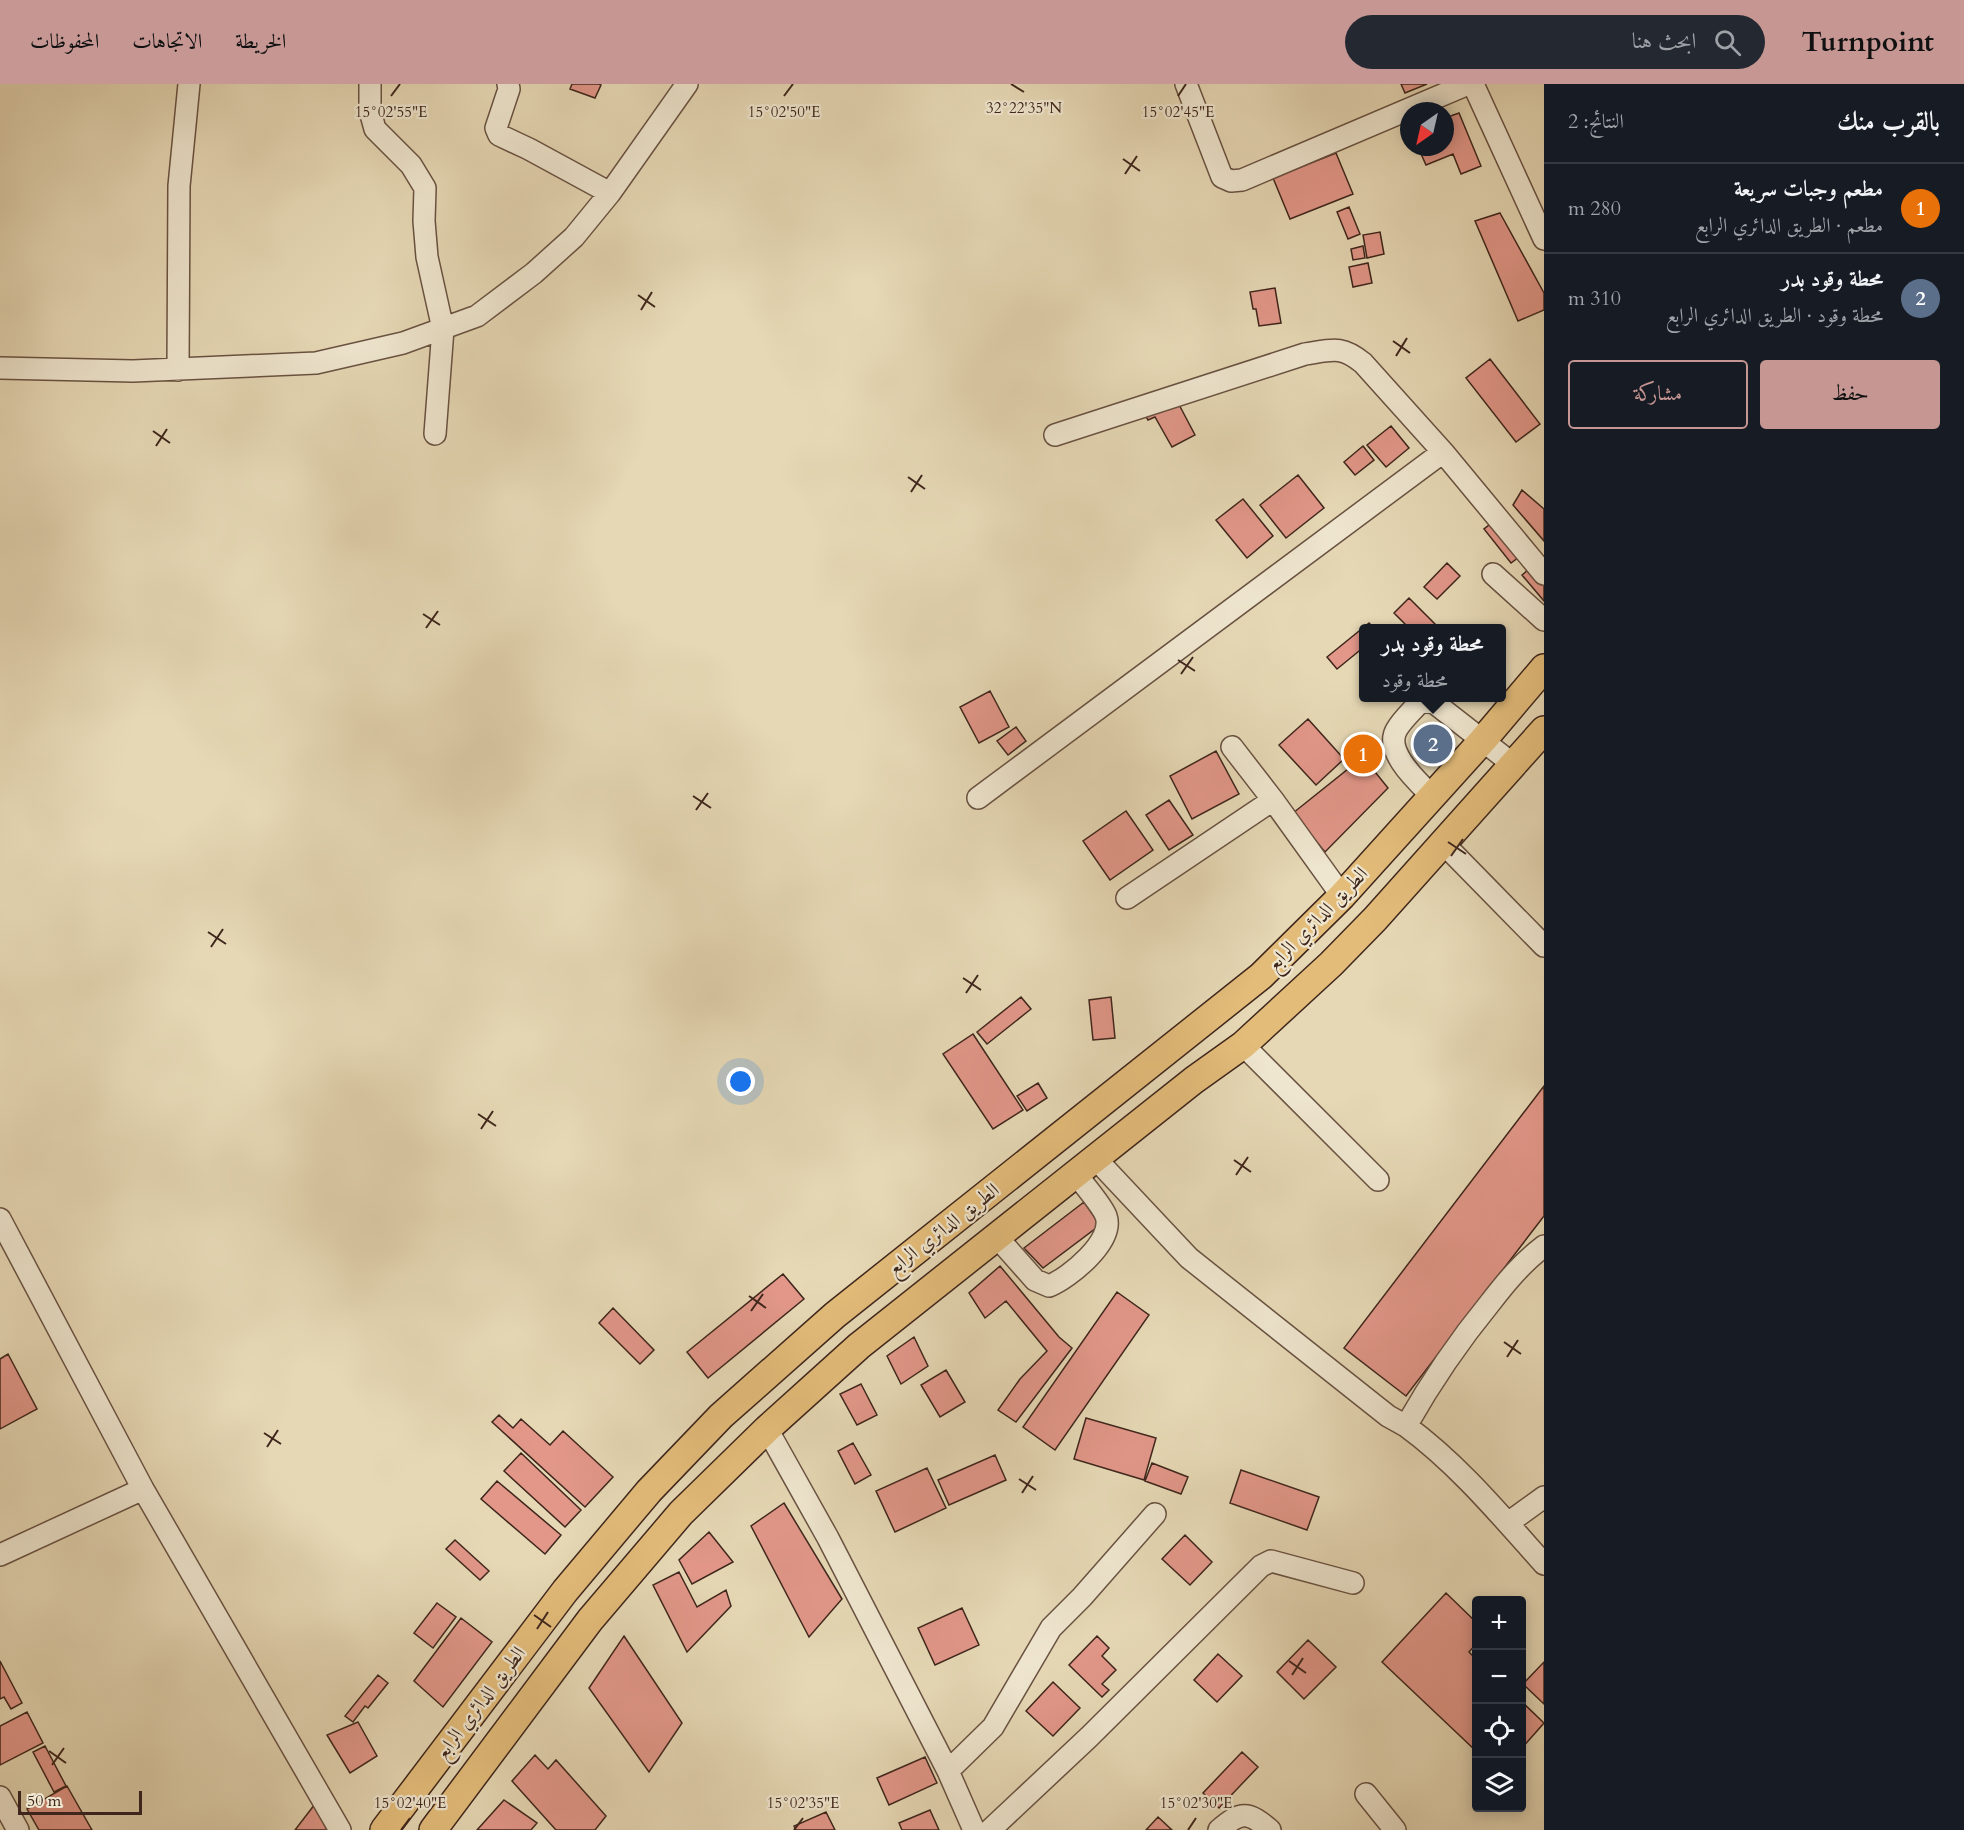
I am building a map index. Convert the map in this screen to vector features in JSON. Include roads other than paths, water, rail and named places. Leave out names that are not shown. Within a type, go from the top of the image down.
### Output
[{"type":"main road","name":"الطريق الدائري الرابع","points":[[384,1830],[565,1591],[649,1491],[721,1416],[835,1315],[1261,976],[1342,896],[1544,669]]},
{"type":"main road","name":"الطريق الدائري الرابع","points":[[433,1830],[590,1620],[681,1513],[767,1429],[859,1346],[1194,1080],[1243,1045],[1331,964],[1375,919],[1544,730]]},
{"type":"street","points":[[178,370],[179,186],[189,84]]},
{"type":"street","points":[[370,84],[370,111],[375,129],[411,165],[425,188],[424,221],[427,257],[443,329],[435,434]]},
{"type":"street","points":[[508,84],[509,89],[496,128],[499,135],[610,193]]},
{"type":"street","points":[[0,368],[133,371],[315,363],[403,343],[477,316],[534,273],[574,237],[610,193],[687,84]]},
{"type":"street","points":[[1186,84],[1222,177],[1231,181],[1242,180],[1468,84]]},
{"type":"street","points":[[1473,84],[1544,239]]},
{"type":"street","points":[[1055,435],[1305,354],[1335,349],[1350,353],[1363,363],[1443,452],[1544,574]]},
{"type":"street","points":[[978,798],[1443,452]]},
{"type":"street","points":[[1493,574],[1544,620]]},
{"type":"street","points":[[1432,796],[1404,767],[1395,748],[1395,730],[1419,703],[1432,702],[1514,765]]},
{"type":"street","points":[[1232,747],[1342,896]]},
{"type":"street","points":[[1127,898],[1273,800]]},
{"type":"street","points":[[1442,842],[1544,946]]},
{"type":"street","points":[[1243,1045],[1378,1180]]},
{"type":"street","points":[[997,1237],[1035,1280],[1049,1286],[1061,1282],[1099,1246],[1107,1231],[1106,1216],[1085,1166]]},
{"type":"street","points":[[1085,1166],[1189,1257],[1388,1416],[1429,1443],[1508,1523],[1544,1564]]},
{"type":"street","points":[[0,1219],[143,1489],[340,1830]]},
{"type":"street","points":[[1406,1426],[1430,1383],[1459,1340],[1523,1263],[1544,1246]]},
{"type":"street","points":[[767,1429],[828,1538],[948,1771],[974,1830]]},
{"type":"street","points":[[0,1555],[143,1489]]},
{"type":"street","points":[[1508,1523],[1544,1497]]},
{"type":"street","points":[[948,1771],[993,1727],[1052,1628],[1155,1514]]},
{"type":"street","points":[[990,1830],[1089,1737],[1262,1566],[1271,1561],[1353,1583]]},
{"type":"street","points":[[1366,1794],[1395,1830]]},
{"type":"street","points":[[0,1797],[18,1830]]},
{"type":"street","points":[[1219,1830],[1233,1818],[1245,1815],[1256,1818],[1270,1830]]},
{"type":"place","name":"محطة وقود بدر","points":[[1433,744]]},
{"type":"place","name":"مطعم وجبات سريعة","points":[[1363,754]]}]
